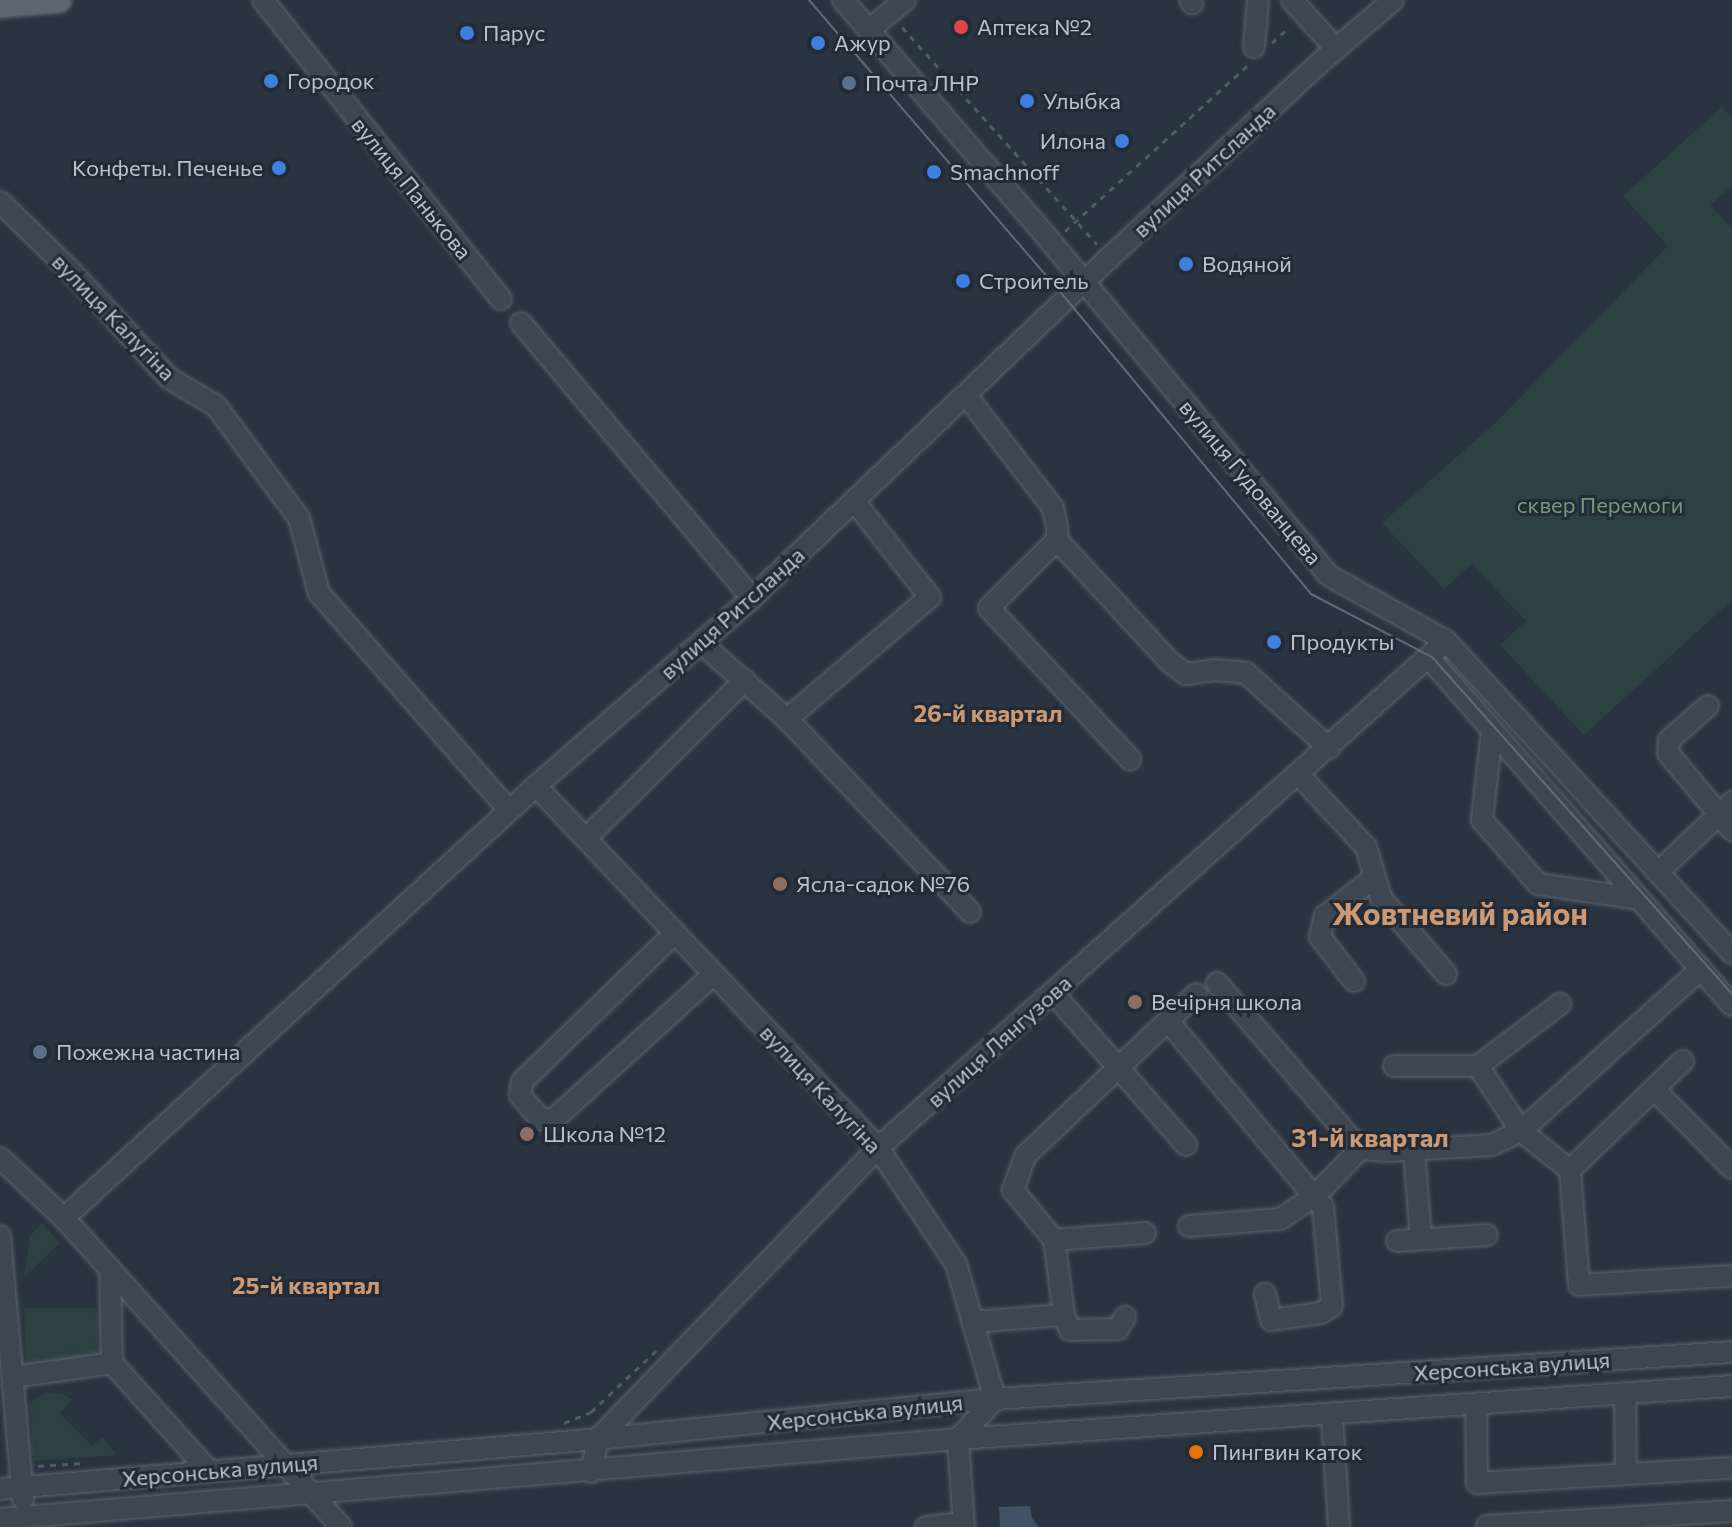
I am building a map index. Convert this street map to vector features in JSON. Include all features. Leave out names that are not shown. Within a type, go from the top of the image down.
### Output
[{"type":"main road","points":[[0,5],[59,0]]},
{"type":"street","name":"вулиця Панькова","points":[[263,0],[501,299]]},
{"type":"street","name":"вулиця Гудованцева","points":[[843,0],[1051,242],[1328,575],[1446,641],[1732,953]]},
{"type":"street","points":[[1256,53],[1258,0]]},
{"type":"street","points":[[1292,0],[1336,49]]},
{"type":"street","name":"вулиця Ритсланда","points":[[64,1218],[509,810],[752,598],[1110,257],[1393,0]]},
{"type":"street","points":[[869,30],[897,6]]},
{"type":"street","name":"вулиця Калугіна","points":[[0,202],[69,269],[169,378],[216,406],[299,518],[319,593],[509,810]]},
{"type":"street","points":[[521,323],[752,598]]},
{"type":"street","points":[[966,395],[1053,508],[1057,540],[1171,663],[1186,674],[1214,670],[1246,673],[1329,748]]},
{"type":"street","points":[[787,719],[930,597],[854,501]]},
{"type":"street","points":[[1057,540],[989,608],[1130,759]]},
{"type":"street","name":"вулиця Лянгузова","points":[[598,1439],[878,1148],[1430,659],[1446,641]]},
{"type":"street","points":[[701,643],[787,719],[970,912]]},
{"type":"street","points":[[1430,659],[1732,1005]]},
{"type":"street","points":[[586,838],[745,680]]},
{"type":"street","points":[[1658,872],[1727,816],[1668,753],[1669,740],[1708,706]]},
{"type":"street","points":[[1492,731],[1482,820],[1538,884],[1639,899]]},
{"type":"street","points":[[1299,775],[1366,847],[1381,898],[1446,974]]},
{"type":"street","name":"вулиця Калугіна","points":[[536,786],[878,1148],[956,1264],[995,1399]]},
{"type":"street","points":[[1354,981],[1320,937],[1325,916],[1374,878]]},
{"type":"street","points":[[675,933],[522,1082],[520,1095],[540,1119],[553,1120],[713,975]]},
{"type":"street","points":[[1189,1226],[1280,1219],[1315,1196],[1360,1149],[1414,1150],[1492,1145],[1521,1131],[1701,969]]},
{"type":"street","points":[[1217,983],[1360,1149]]},
{"type":"street","points":[[1053,993],[1186,1145]]},
{"type":"street","points":[[1125,1317],[1118,1329],[1070,1330],[1064,1315],[1054,1240],[1013,1190],[1026,1155],[1196,994]]},
{"type":"street","points":[[1394,1066],[1478,1066],[1560,1004]]},
{"type":"street","points":[[1168,1021],[1323,1207],[1332,1306],[1321,1313],[1271,1320],[1265,1294]]},
{"type":"street","points":[[1570,1170],[1683,1061]]},
{"type":"street","points":[[1478,1066],[1521,1131],[1570,1170],[1579,1285],[1732,1276]]},
{"type":"street","points":[[1654,1089],[1732,1168]]},
{"type":"street","points":[[1414,1150],[1421,1239]]},
{"type":"street","points":[[0,1158],[64,1218],[341,1527]]},
{"type":"street","points":[[1054,1240],[1145,1233]]},
{"type":"street","points":[[1397,1241],[1487,1235]]},
{"type":"street","points":[[0,1236],[24,1486],[24,1521]]},
{"type":"street","points":[[110,1269],[112,1363],[209,1471]]},
{"type":"street","points":[[972,1322],[1064,1315]]},
{"type":"street","name":"Херсонська вулиця","points":[[0,1489],[598,1439],[995,1399],[1732,1352]]},
{"type":"street","points":[[13,1377],[112,1363]]},
{"type":"street","name":"Херсонська вулиця","points":[[0,1519],[24,1521],[958,1439],[1732,1386]]},
{"type":"street","points":[[1625,1393],[1626,1474]]},
{"type":"street","points":[[926,1527],[964,1525],[958,1439],[995,1399]]},
{"type":"street","points":[[1476,1404],[1477,1483],[1732,1468]]},
{"type":"street","points":[[1332,1415],[1339,1527]]},
{"type":"street","points":[[591,1472],[598,1439]]},
{"type":"street","points":[[1487,1526],[1732,1511]]},
{"type":"path","points":[[897,6],[1075,223],[1110,257]]},
{"type":"path","points":[[1051,242],[1256,53],[1287,29]]},
{"type":"green space","name":"сквер Перемоги","points":[[1722,107],[1732,118],[1732,186],[1710,205],[1732,228],[1732,600],[1584,735],[1500,645],[1526,621],[1472,564],[1444,589],[1382,523],[1493,425],[1668,246],[1623,196]]},
{"type":"green space","points":[[42,1223],[60,1243],[24,1277],[30,1236]]},
{"type":"green space","points":[[24,1308],[95,1308],[99,1316],[97,1359],[32,1369],[26,1363]]},
{"type":"green space","points":[[47,1392],[62,1394],[73,1400],[59,1413],[91,1445],[103,1438],[117,1455],[33,1461],[30,1402]]},
{"type":"water","points":[[1030,1506],[1032,1518],[1039,1527],[1000,1527],[999,1507]]},
{"type":"tram line","points":[[809,0],[1067,300],[1311,594],[1432,657],[1732,994]]},
{"type":"place","name":"Аптека №2","points":[[961,27]]},
{"type":"place","name":"Парус","points":[[467,33]]},
{"type":"place","name":"Ажур","points":[[818,43]]},
{"type":"place","name":"Городок","points":[[271,81]]},
{"type":"place","name":"Почта ЛНР","points":[[849,83]]},
{"type":"place","name":"Улыбка","points":[[1027,101]]},
{"type":"place","name":"Илона","points":[[1122,141]]},
{"type":"place","name":"Конфеты. Печенье","points":[[279,168]]},
{"type":"place","name":"Smachnoff","points":[[934,172]]},
{"type":"place","name":"Водяной","points":[[1186,264]]},
{"type":"place","name":"Строитель","points":[[963,281]]},
{"type":"place","name":"Продукты","points":[[1274,642]]},
{"type":"place","name":"Ясла-садок №76","points":[[780,884]]},
{"type":"place","name":"Вечірня школа","points":[[1135,1002]]},
{"type":"place","name":"Пожежна частина","points":[[40,1052]]},
{"type":"place","name":"Школа №12","points":[[527,1134]]},
{"type":"place","name":"Пингвин каток","points":[[1196,1452]]},
{"type":"district","name":"26-й квартал","points":[[988,713]]},
{"type":"district","name":"Жовтневий район","points":[[1460,913]]},
{"type":"district","name":"31-й квартал","points":[[1370,1137]]},
{"type":"district","name":"25-й квартал","points":[[306,1285]]}]
